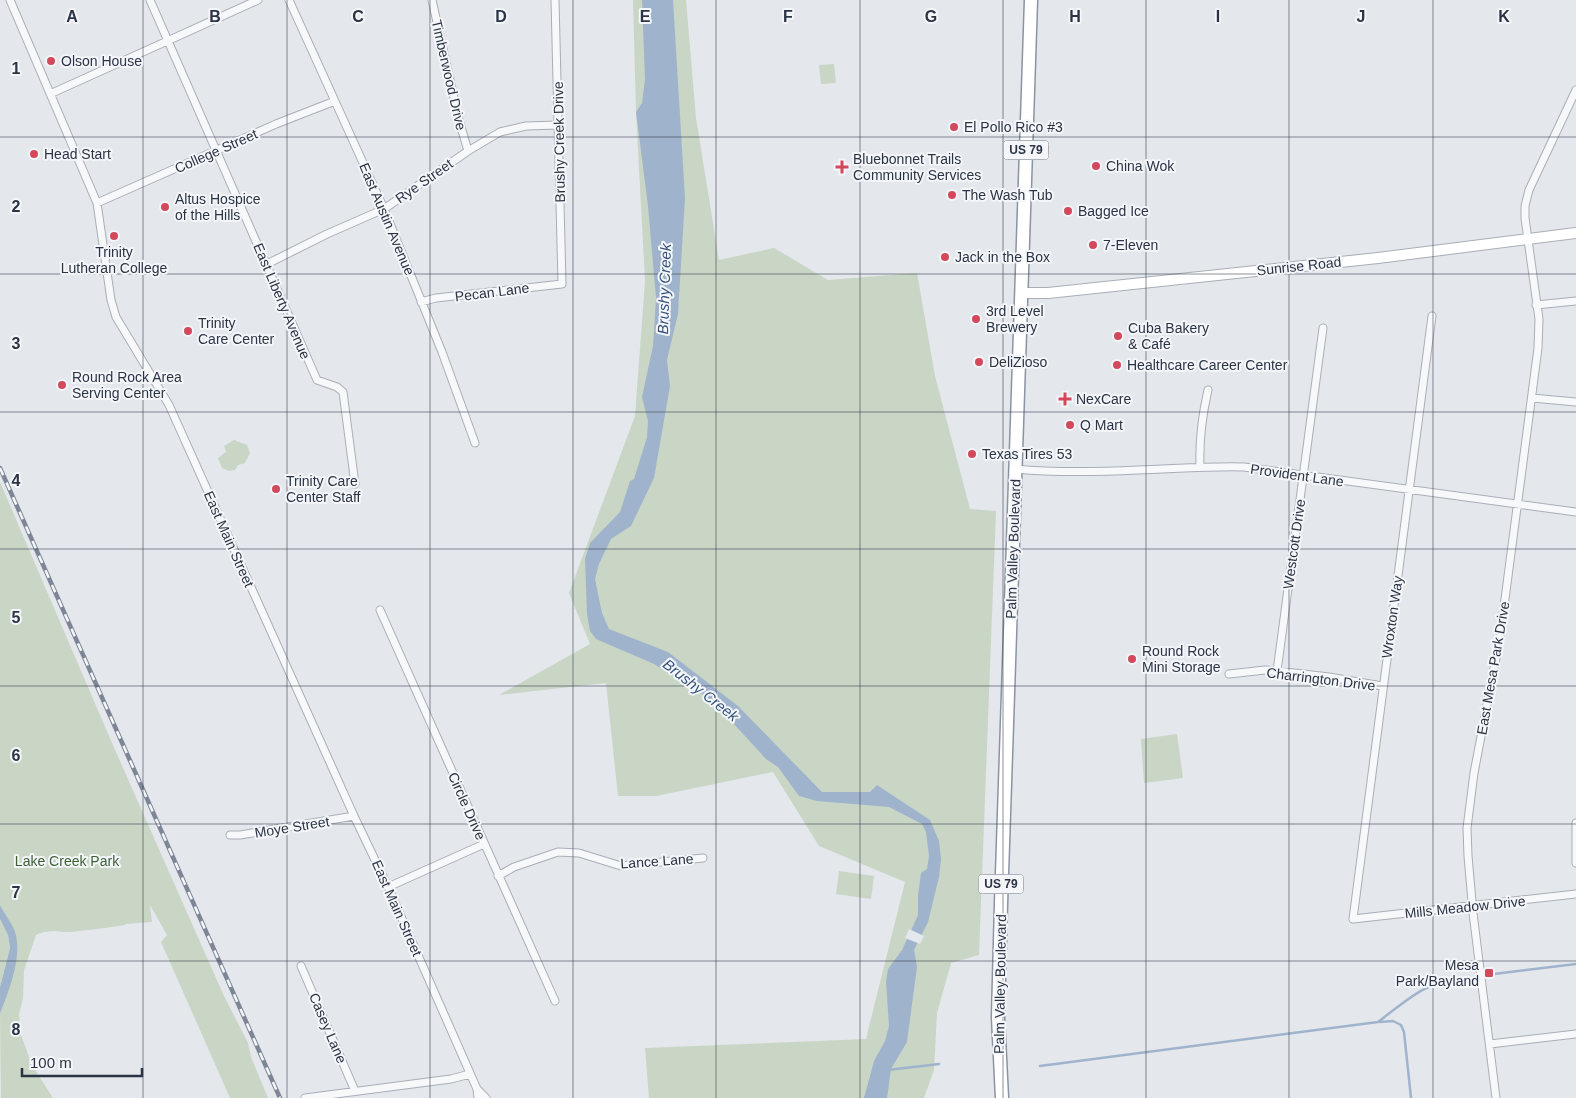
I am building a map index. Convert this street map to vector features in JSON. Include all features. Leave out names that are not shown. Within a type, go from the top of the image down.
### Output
[{"type":"highway","name":"Palm Valley Boulevard","points":[[1002,1098],[998,1017],[1000,912],[1016,470],[1029,3]]},
{"type":"main road","name":"Sunrise Road","points":[[1021,293],[1048,294],[1296,267],[1576,233]]},
{"type":"street","name":"East Main Street","points":[[10,0],[97,203],[112,300],[118,323],[169,406],[354,816],[388,887],[477,1089]]},
{"type":"street","name":"East Liberty Avenue","points":[[150,0],[317,380],[337,387],[343,392],[355,484]]},
{"type":"street","points":[[50,94],[258,0]]},
{"type":"street","name":"East Austin Avenue","points":[[289,0],[384,209],[475,443]]},
{"type":"street","name":"Timberwood Drive","points":[[432,0],[459,120],[468,151]]},
{"type":"street","name":"Brushy Creek Drive","points":[[555,0],[562,284]]},
{"type":"street","name":"East Mesa Park Drive","points":[[1496,1098],[1472,906],[1468,856],[1469,800],[1500,637],[1539,341],[1539,319],[1525,218],[1528,196],[1576,90]]},
{"type":"street","name":"College Street","points":[[97,203],[216,150],[335,101]]},
{"type":"street","name":"Rye Street","points":[[267,264],[327,234],[384,209],[494,135],[513,128],[558,125]]},
{"type":"street","name":"Pecan Lane","points":[[421,302],[436,298],[562,284]]},
{"type":"street","points":[[1536,305],[1576,301]]},
{"type":"street","name":"Wroxton Way","points":[[1353,919],[1382,686],[1432,316]]},
{"type":"street","name":"Westcott Drive","points":[[1277,671],[1323,328]]},
{"type":"street","points":[[1200,467],[1201,430],[1208,390]]},
{"type":"street","points":[[1532,398],[1576,402]]},
{"type":"street","name":"Provident Lane","points":[[1016,470],[1042,472],[1128,471],[1200,467],[1244,468],[1576,512]]},
{"type":"street","name":"Circle Drive","points":[[380,610],[554,1001]]},
{"type":"street","name":"Charrington Drive","points":[[1229,674],[1264,670],[1277,671],[1382,686]]},
{"type":"street","name":"Moye Street","points":[[230,835],[240,835],[354,816]]},
{"type":"street","points":[[1576,823],[1576,863]]},
{"type":"street","points":[[388,887],[484,844]]},
{"type":"street","name":"Lance Lane","points":[[498,876],[514,867],[558,852],[578,853],[621,866],[702,858]]},
{"type":"street","name":"Mills Meadow Drive","points":[[1353,919],[1576,894]]},
{"type":"street","name":"Casey Lane","points":[[301,966],[355,1091]]},
{"type":"street","points":[[1490,1044],[1576,1034]]},
{"type":"street","points":[[305,1098],[451,1079],[470,1074]]},
{"type":"street","points":[[477,1089],[478,1098]]},
{"type":"street","points":[[477,1089],[486,1098]]},
{"type":"green space","points":[[633,0],[686,0],[696,118],[719,260],[774,248],[828,280],[917,273],[935,376],[970,509],[996,511],[979,955],[951,963],[937,1013],[934,1070],[924,1098],[649,1098],[645,1048],[866,1039],[905,882],[819,846],[773,772],[656,796],[618,796],[606,683],[499,695],[590,644],[569,593],[635,416],[645,281],[636,112]]},
{"type":"green space","points":[[834,64],[836,83],[821,84],[819,65]]},
{"type":"green space","points":[[234,440],[247,445],[250,453],[245,463],[238,465],[235,470],[229,471],[222,468],[218,458],[226,452],[224,446]]},
{"type":"green space","name":"Lake Creek Park","points":[[0,482],[112,743],[224,996],[248,1043],[251,1057],[268,1098],[230,1098],[161,942],[167,935],[150,905],[152,922],[70,932],[48,931],[36,935],[24,970],[23,998],[19,1015],[21,1035],[32,1065],[53,1098],[1,1098],[0,1014],[10,985],[14,931],[0,905]]},
{"type":"green space","points":[[1177,734],[1183,778],[1144,783],[1141,739]]},
{"type":"green space","points":[[839,871],[874,876],[871,899],[836,894]]},
{"type":"green space","points":[[0,919],[8,935],[10,948],[0,987]]},
{"type":"water","name":"Brushy Creek","points":[[642,0],[673,0],[685,198],[678,314],[667,360],[670,386],[654,478],[631,526],[611,539],[599,564],[595,579],[602,613],[609,629],[668,652],[738,706],[822,792],[870,792],[877,785],[930,820],[939,841],[941,859],[939,877],[928,922],[914,950],[917,967],[907,1042],[891,1069],[887,1098],[864,1098],[874,1061],[885,1041],[889,1026],[886,982],[888,969],[902,950],[918,915],[921,873],[927,869],[929,856],[926,832],[922,824],[889,807],[817,801],[799,796],[778,767],[766,759],[733,723],[701,693],[654,664],[596,639],[590,631],[587,614],[585,559],[590,543],[620,512],[630,481],[634,479],[647,437],[648,421],[642,397],[653,346],[656,298],[648,206],[636,112],[642,103],[645,79]]},
{"type":"water","points":[[0,905],[14,929],[17,949],[14,972],[0,1014],[0,987],[10,948],[8,935],[0,919]]},
{"type":"pier","points":[[909,929],[924,936],[920,944],[905,938]]},
{"type":"waterway","points":[[1494,974],[1576,964]]},
{"type":"waterway","points":[[1040,1066],[1378,1022],[1409,998],[1429,987],[1452,980],[1467,978]]},
{"type":"waterway","points":[[1380,1022],[1393,1021],[1401,1025],[1404,1032],[1411,1098]]},
{"type":"waterway","points":[[888,1070],[939,1064]]},
{"type":"railway","points":[[0,468],[280,1098]]},
{"type":"place","name":"Olson House","points":[[51,61]]},
{"type":"place","name":"El Pollo Rico #3","points":[[954,127]]},
{"type":"place","name":"Head Start","points":[[34,154]]},
{"type":"place","name":"China Wok","points":[[1096,166]]},
{"type":"place","name":"Bluebonnet Trails Community Services","points":[[842,167]]},
{"type":"place","name":"The Wash Tub","points":[[952,195]]},
{"type":"place","name":"Altus Hospice of the Hills","points":[[165,207]]},
{"type":"place","name":"Bagged Ice","points":[[1068,211]]},
{"type":"place","name":"Trinity Lutheran College","points":[[114,236]]},
{"type":"place","name":"7-Eleven","points":[[1093,245]]},
{"type":"place","name":"Jack in the Box","points":[[945,257]]},
{"type":"place","name":"3rd Level Brewery","points":[[976,319]]},
{"type":"place","name":"Trinity Care Center","points":[[188,331]]},
{"type":"place","name":"Cuba Bakery & Café","points":[[1118,336]]},
{"type":"place","name":"DeliZioso","points":[[979,362]]},
{"type":"place","name":"Healthcare Career Center","points":[[1117,365]]},
{"type":"place","name":"Round Rock Area Serving Center","points":[[62,385]]},
{"type":"place","name":"NexCare","points":[[1065,399]]},
{"type":"place","name":"Q Mart","points":[[1070,425]]},
{"type":"place","name":"Texas Tires 53","points":[[972,454]]},
{"type":"place","name":"Trinity Care Center Staff","points":[[276,489]]},
{"type":"place","name":"Round Rock Mini Storage","points":[[1132,659]]},
{"type":"place","name":"Mesa Park/Bayland","points":[[1489,973]]}]
